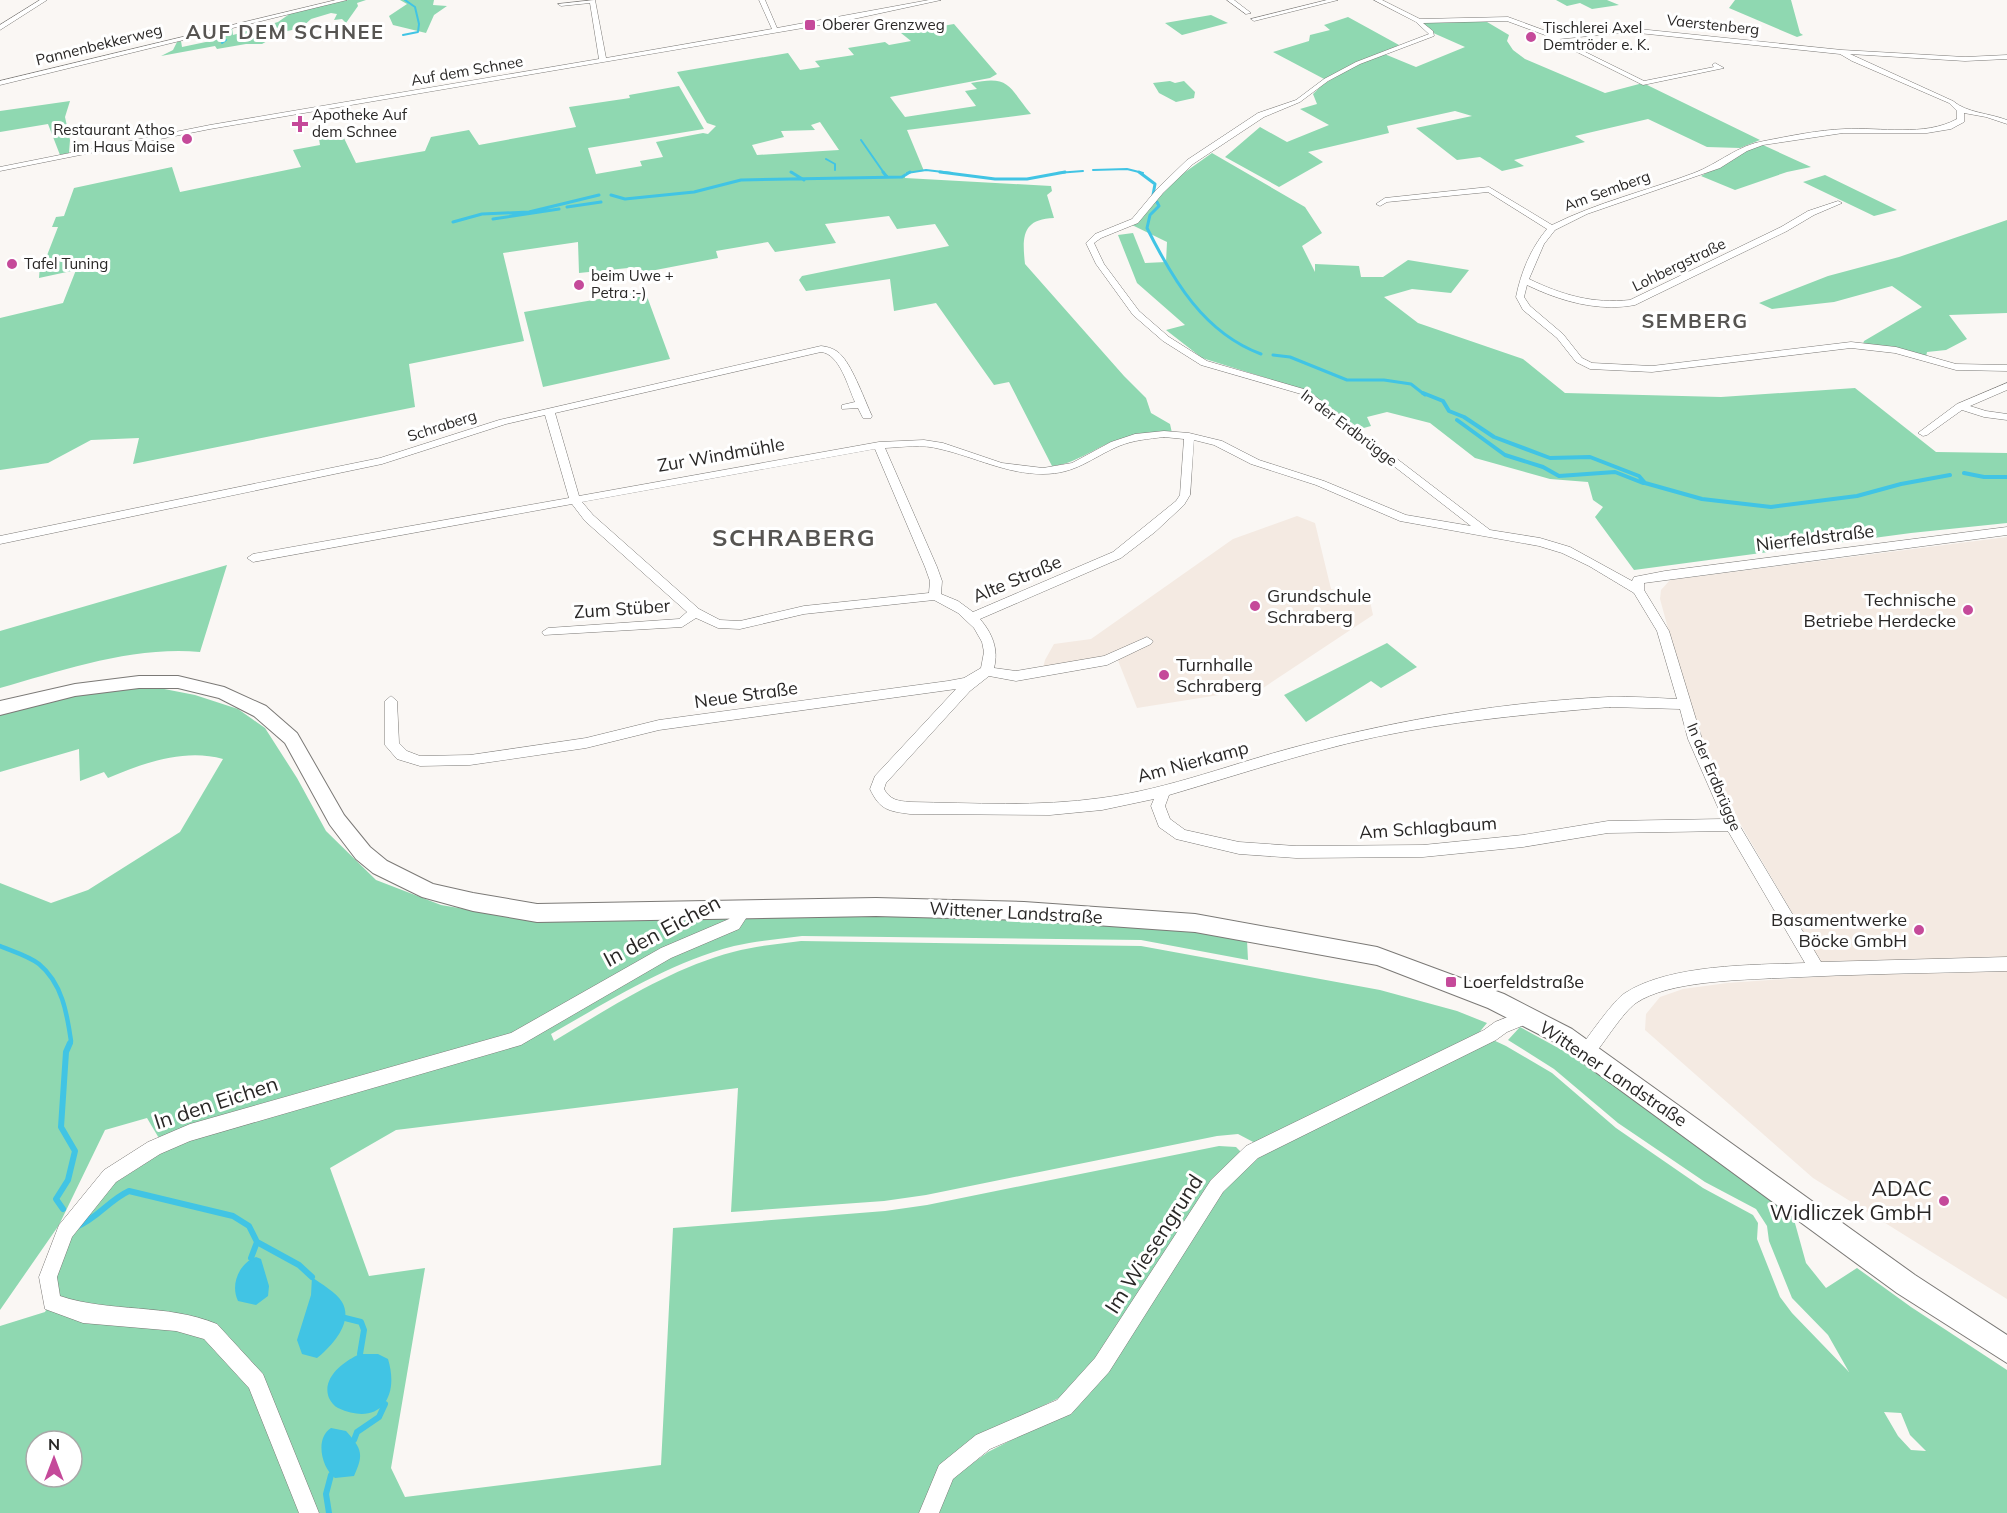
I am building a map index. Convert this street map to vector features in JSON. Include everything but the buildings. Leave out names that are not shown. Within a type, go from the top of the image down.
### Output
[{"type":"main road","name":"Wittener Landstraße","points":[[0,708],[75,690],[119,683],[159,681],[206,687],[246,702],[275,722],[291,738],[338,820],[363,853],[396,877],[429,891],[473,902],[537,913],[876,907],[1024,911],[1195,922],[1377,956],[1451,982],[1528,1016],[1587,1051],[1906,1284],[2007,1350]]},
{"type":"street","points":[[0,28],[44,0]]},
{"type":"street","name":"Pannenbekkerweg","points":[[0,83],[344,0]]},
{"type":"street","points":[[762,0],[775,30]]},
{"type":"street","name":"Auf dem Schnee","points":[[0,169],[210,127],[938,0]]},
{"type":"street","points":[[1230,0],[1251,16],[1335,0]]},
{"type":"street","points":[[1377,0],[1419,21]]},
{"type":"street","points":[[561,4],[593,1],[603,60]]},
{"type":"street","name":"Vaerstenberg","points":[[1419,21],[1503,18],[1517,21],[1548,35],[1564,37],[1633,30],[1842,52],[1965,59],[2007,57]]},
{"type":"street","name":"In der Erdbrügge","points":[[1419,21],[1432,35],[1399,45],[1358,63],[1326,80],[1298,101],[1260,115],[1190,162],[1160,191],[1135,221],[1098,236],[1090,243],[1100,264],[1136,313],[1166,339],[1204,363],[1304,392],[1487,533],[1540,542],[1566,550],[1638,590],[1663,632],[1697,746],[1732,825],[1817,969]]},
{"type":"street","points":[[1548,35],[1643,83],[1721,68],[1715,65]]},
{"type":"street","points":[[1842,52],[1854,60],[1941,96],[1960,110],[1988,115],[2007,122]]},
{"type":"street","name":"Am Semberg","points":[[1960,110],[1961,120],[1939,129],[1843,131],[1758,144],[1695,175],[1606,203],[1552,228],[1536,250],[1520,294],[1526,308],[1560,336],[1579,360],[1590,366],[1634,369],[1682,366],[1851,345],[1896,350],[1956,367],[2007,369]]},
{"type":"street","points":[[1380,204],[1385,200],[1489,189],[1552,228]]},
{"type":"street","name":"Lohbergstraße","points":[[1524,280],[1560,297],[1578,302],[1632,303],[1811,213],[1838,203]]},
{"type":"street","name":"Schraberg","points":[[0,540],[382,461],[503,422],[821,349],[829,350],[839,358],[867,416]]},
{"type":"street","points":[[1923,433],[1961,406],[2007,386]]},
{"type":"street","points":[[846,407],[862,404]]},
{"type":"street","points":[[1961,406],[1984,414],[2007,417]]},
{"type":"street","points":[[549,411],[575,500],[589,518],[695,612],[718,624],[740,625],[804,610],[935,596],[936,581],[931,567],[879,445]]},
{"type":"street","name":"Zur Windmühle","points":[[253,558],[879,445],[902,443],[934,445],[1001,466],[1043,471],[1075,465],[1115,444],[1135,437],[1164,434],[1189,436]]},
{"type":"street","points":[[1189,436],[1211,440],[1255,462],[1326,486],[1404,518],[1487,533]]},
{"type":"street","name":"Alte Straße","points":[[935,596],[953,604],[971,618],[1117,555],[1151,529],[1180,503],[1185,495],[1189,436]]},
{"type":"street","name":"Nierfeldstraße","points":[[1638,590],[1638,580],[1665,575],[2007,531]]},
{"type":"street","name":"Zum Stüber","points":[[548,632],[682,623],[695,612]]},
{"type":"street","points":[[971,618],[988,640],[990,661],[987,671],[1016,676],[1117,658],[1147,641]]},
{"type":"street","name":"Am Nierkamp","points":[[987,671],[965,688],[880,780],[877,789],[882,799],[893,806],[910,808],[1050,809],[1102,804],[1164,791],[1294,753],[1392,728],[1503,711],[1610,702],[1685,704]]},
{"type":"street","name":"Neue Straße","points":[[391,700],[392,745],[402,755],[420,761],[445,762],[586,743],[659,725],[948,686],[967,682],[987,671]]},
{"type":"street","name":"Am Schlagbaum","points":[[1164,791],[1158,806],[1164,823],[1181,835],[1239,848],[1296,852],[1423,851],[1532,840],[1608,827],[1732,825]]},
{"type":"street","name":"In den Eichen","points":[[309,1513],[255,1381],[210,1331],[176,1321],[83,1313],[52,1302],[48,1277],[65,1231],[110,1176],[154,1148],[190,1133],[515,1040],[666,953],[734,924],[744,909]]},
{"type":"street","points":[[1587,1051],[1629,999],[1652,988],[1725,974],[2007,964]]},
{"type":"street","name":"Im Wiesengrund","points":[[929,1513],[946,1472],[983,1442],[1064,1407],[1072,1399],[1102,1365],[1217,1186],[1252,1152],[1528,1016]]},
{"type":"shaded area","name":"Grundschule Schraberg","points":[[1297,516],[1315,523],[1331,589],[1369,597],[1373,615],[1263,688],[1137,708],[1117,658],[1106,656],[1043,668],[1054,644],[1091,639],[1233,539]]},
{"type":"shaded area","points":[[2007,537],[2007,1299],[1813,1178],[1645,1030],[1646,1014],[1660,997],[1683,989],[1727,983],[1829,976],[1741,825],[1709,760],[1689,705],[1660,599],[1661,590],[1670,580]]},
{"type":"green space","points":[[348,0],[366,0],[357,3],[358,6],[346,23],[342,19],[334,20],[337,14],[331,13],[311,19],[301,28],[283,32],[262,44],[217,49],[215,46],[161,56],[173,50],[177,42],[181,41],[182,47],[220,39],[223,30],[232,28],[233,35],[278,22],[291,13]]},
{"type":"green space","points":[[400,0],[434,0],[433,5],[447,6],[434,15],[426,33],[393,25],[389,16],[407,4]]},
{"type":"green space","points":[[1556,0],[1607,0],[1619,5],[1592,9],[1580,3],[1567,6]]},
{"type":"green space","points":[[1735,0],[1791,0],[1800,33],[1803,35],[1797,37],[1729,8]]},
{"type":"green space","points":[[1211,15],[1228,23],[1182,35],[1165,23]]},
{"type":"green space","points":[[1348,17],[1399,45],[1382,53],[1416,67],[1465,47],[1431,32],[1419,23],[1482,19],[1509,35],[1507,41],[1513,50],[1525,59],[1605,93],[1643,83],[1760,140],[1740,148],[1707,147],[1648,119],[1575,136],[1585,142],[1514,160],[1524,166],[1502,171],[1480,157],[1457,160],[1416,128],[1472,116],[1455,111],[1387,126],[1389,133],[1308,152],[1323,162],[1279,187],[1225,157],[1260,127],[1287,142],[1329,125],[1300,109],[1317,104],[1313,94],[1322,85],[1349,69],[1326,80],[1273,52],[1309,41],[1310,35],[1330,30],[1324,25]]},
{"type":"green space","points":[[954,24],[997,74],[990,78],[890,97],[905,117],[976,106],[965,91],[977,89],[971,83],[984,81],[1001,82],[1007,85],[1031,114],[907,130],[924,171],[905,173],[905,178],[1051,186],[1052,191],[1047,195],[1054,218],[1036,222],[1026,231],[1025,264],[1146,398],[1151,413],[1170,424],[1172,433],[1121,439],[1076,459],[1052,466],[1009,382],[994,385],[936,303],[894,311],[890,279],[806,291],[799,280],[802,276],[949,246],[935,224],[897,229],[889,216],[825,224],[836,243],[775,252],[768,242],[716,251],[718,258],[640,273],[638,267],[579,273],[578,242],[503,253],[524,341],[409,364],[415,407],[133,464],[139,438],[91,440],[48,463],[0,470],[0,318],[63,303],[76,270],[39,278],[40,265],[46,258],[58,227],[52,227],[56,217],[64,216],[74,188],[172,167],[180,192],[301,167],[293,150],[320,145],[319,139],[342,134],[356,163],[425,151],[431,137],[469,130],[479,145],[576,127],[569,107],[630,98],[629,95],[679,86],[704,129],[588,148],[596,174],[642,166],[640,161],[663,157],[656,142],[708,134],[716,126],[707,123],[677,72],[788,53],[800,70],[820,67],[815,61],[854,55],[848,48],[885,42],[889,45],[911,41],[901,33]],"holes":[[[820,122],[839,150],[757,155],[752,145],[784,137],[781,131],[815,130],[811,125]]]},
{"type":"green space","points":[[1170,81],[1175,83],[1184,81],[1195,92],[1194,98],[1176,102],[1159,93],[1153,83]]},
{"type":"green space","points":[[70,101],[65,117],[70,140],[69,153],[60,155],[48,124],[0,132],[0,111]]},
{"type":"green space","points":[[1763,145],[1811,167],[1787,172],[1735,190],[1701,176],[1745,151]]},
{"type":"green space","points":[[1212,153],[1305,207],[1322,233],[1302,246],[1315,272],[1315,264],[1359,266],[1361,277],[1383,277],[1408,260],[1469,270],[1451,293],[1412,289],[1384,297],[1418,323],[1523,359],[1565,393],[1721,397],[1855,388],[1936,452],[2007,453],[2007,523],[1911,533],[1634,570],[1595,517],[1603,507],[1593,500],[1588,482],[1550,479],[1475,458],[1430,423],[1387,412],[1367,417],[1371,426],[1360,429],[1308,391],[1202,358],[1166,330],[1185,325],[1137,283],[1118,235],[1133,233],[1145,263],[1166,262],[1167,242],[1132,225],[1181,175]]},
{"type":"green space","points":[[1825,175],[1897,210],[1874,216],[1803,182]]},
{"type":"green space","points":[[2007,220],[2007,313],[1949,315],[1967,339],[1946,350],[1927,352],[1926,357],[1863,344],[1864,341],[1922,307],[1892,286],[1834,302],[1772,309],[1759,303],[1828,276],[1899,257]]},
{"type":"green space","points":[[645,291],[670,359],[543,387],[524,312]]},
{"type":"green space","points":[[227,565],[200,652],[175,651],[124,656],[74,667],[0,688],[0,631]]},
{"type":"green space","points":[[1387,643],[1417,667],[1381,688],[1371,681],[1306,722],[1284,695]]},
{"type":"green space","points":[[154,687],[195,695],[238,709],[265,728],[297,778],[326,831],[376,880],[441,905],[534,921],[875,916],[1023,918],[1195,931],[1247,940],[1248,960],[1141,940],[802,936],[760,941],[710,953],[662,973],[551,1034],[554,1041],[641,990],[686,968],[742,950],[801,941],[1141,946],[1380,990],[1457,1011],[1487,1023],[1477,1035],[1257,1144],[1238,1134],[1217,1136],[926,1195],[884,1201],[731,1212],[738,1088],[396,1130],[330,1168],[369,1276],[425,1268],[391,1468],[405,1497],[661,1465],[673,1228],[885,1211],[927,1205],[1219,1146],[1236,1147],[1242,1153],[1098,1360],[1061,1397],[980,1436],[923,1513],[0,1513],[0,1326],[45,1312],[56,1291],[53,1277],[72,1226],[113,1184],[166,1150],[147,1118],[105,1130],[59,1225],[0,1310],[0,883],[51,903],[88,890],[180,832],[223,759],[209,756],[179,756],[150,762],[108,778],[104,772],[80,781],[79,749],[0,772],[0,714],[93,691]]},
{"type":"green space","points":[[1520,1027],[1604,1073],[1793,1216],[1806,1263],[1826,1288],[1857,1268],[1911,1307],[2007,1370],[2007,1513],[938,1513],[952,1478],[988,1452],[1066,1412],[1221,1190],[1256,1155],[1491,1039],[1552,1073],[1616,1128],[1703,1188],[1753,1215],[1758,1223],[1757,1239],[1780,1297],[1792,1313],[1849,1372],[1828,1335],[1792,1298],[1769,1241],[1767,1226],[1756,1209],[1705,1182],[1618,1123],[1554,1069],[1508,1040]],"holes":[[[1884,1412],[1901,1413],[1910,1435],[1926,1451],[1911,1450],[1898,1436]]]},
{"type":"water","points":[[256,1257],[261,1259],[269,1286],[268,1296],[256,1305],[238,1301],[235,1288],[241,1269]]},
{"type":"water","points":[[312,1277],[336,1295],[345,1310],[340,1333],[317,1358],[302,1354],[297,1340],[311,1295]]},
{"type":"water","points":[[360,1354],[378,1354],[388,1359],[391,1373],[391,1386],[383,1405],[365,1414],[352,1413],[337,1407],[333,1404],[327,1391],[331,1377],[336,1371],[347,1361]]},
{"type":"water","points":[[331,1428],[346,1431],[358,1447],[360,1457],[354,1476],[335,1478],[326,1467],[322,1445],[323,1438]]},
{"type":"waterway","points":[[403,35],[418,32],[419,24],[415,7],[405,0]]},
{"type":"waterway","points":[[222,43],[226,40]]},
{"type":"waterway","points":[[861,140],[884,173]]},
{"type":"waterway","points":[[826,159],[835,164],[835,170]]},
{"type":"waterway","points":[[1093,170],[1127,169],[1139,172]]},
{"type":"waterway","points":[[909,173],[926,170],[952,173]]},
{"type":"waterway","points":[[1061,173],[1083,171]]},
{"type":"waterway","points":[[793,173],[791,172],[802,179]]},
{"type":"waterway","points":[[883,172],[887,177]]},
{"type":"waterway","points":[[940,172],[995,179],[1027,179],[1061,173]]},
{"type":"waterway","points":[[1139,172],[1143,173]]},
{"type":"waterway","points":[[1139,172],[1155,184],[1153,195]]},
{"type":"waterway","points":[[802,179],[902,177],[909,173]]},
{"type":"waterway","points":[[1057,173],[1061,173]]},
{"type":"waterway","points":[[611,195],[625,199],[694,192],[741,180],[802,179]]},
{"type":"waterway","points":[[453,222],[482,214],[529,212],[599,195]]},
{"type":"waterway","points":[[567,207],[601,202]]},
{"type":"waterway","points":[[1157,202],[1159,206],[1150,215],[1147,228],[1179,285],[1192,303],[1223,333],[1261,354]]},
{"type":"waterway","points":[[493,219],[559,209]]},
{"type":"waterway","points":[[1273,355],[1290,357],[1347,380],[1384,380],[1411,384],[1425,395]]},
{"type":"waterway","points":[[1423,393],[1443,401],[1449,411],[1464,417],[1494,437],[1550,458],[1590,457],[1639,476],[1645,483],[1702,499],[1771,507],[1857,496],[1901,484],[1950,475]]},
{"type":"waterway","points":[[1457,420],[1505,455],[1543,467],[1559,476],[1615,472],[1643,483]]},
{"type":"waterway","points":[[1964,473],[1984,477],[2007,477]]},
{"type":"waterway","points":[[0,946],[35,961],[53,980],[65,1009],[70,1043]]},
{"type":"waterway","points":[[63,1209],[56,1199],[68,1180],[75,1151],[61,1127],[66,1052],[70,1043]]},
{"type":"waterway","points":[[76,1227],[129,1191],[233,1216],[249,1226],[257,1242]]},
{"type":"waterway","points":[[251,1258],[257,1242]]},
{"type":"waterway","points":[[257,1242],[299,1265],[312,1277]]},
{"type":"waterway","points":[[345,1318],[361,1322],[364,1330],[360,1354]]},
{"type":"waterway","points":[[354,1440],[357,1432],[379,1417],[385,1404]]},
{"type":"waterway","points":[[329,1513],[326,1494],[331,1475]]},
{"type":"place","name":"Oberer Grenzweg","points":[[810,25]]},
{"type":"place","name":"Tischlerei Axel Demtröder e. K.","points":[[1531,37]]},
{"type":"place","name":"Apotheke Auf dem Schnee","points":[[300,124]]},
{"type":"place","name":"Restaurant Athos im Haus Maise","points":[[187,139]]},
{"type":"place","name":"Tafel Tuning","points":[[12,264]]},
{"type":"place","name":"beim Uwe + Petra :-)","points":[[579,285]]},
{"type":"place","name":"Grundschule Schraberg","points":[[1255,606]]},
{"type":"place","name":"Technische Betriebe Herdecke","points":[[1968,610]]},
{"type":"place","name":"Turnhalle Schraberg","points":[[1164,675]]},
{"type":"place","name":"Basamentwerke Böcke GmbH","points":[[1919,930]]},
{"type":"place","name":"Loerfeldstraße","points":[[1451,982]]},
{"type":"place","name":"ADAC Widliczek GmbH","points":[[1944,1201]]},
{"type":"district","name":"AUF DEM SCHNEE","points":[[285,32]]},
{"type":"district","name":"SEMBERG","points":[[1695,321]]},
{"type":"district","name":"SCHRABERG","points":[[794,538]]}]
